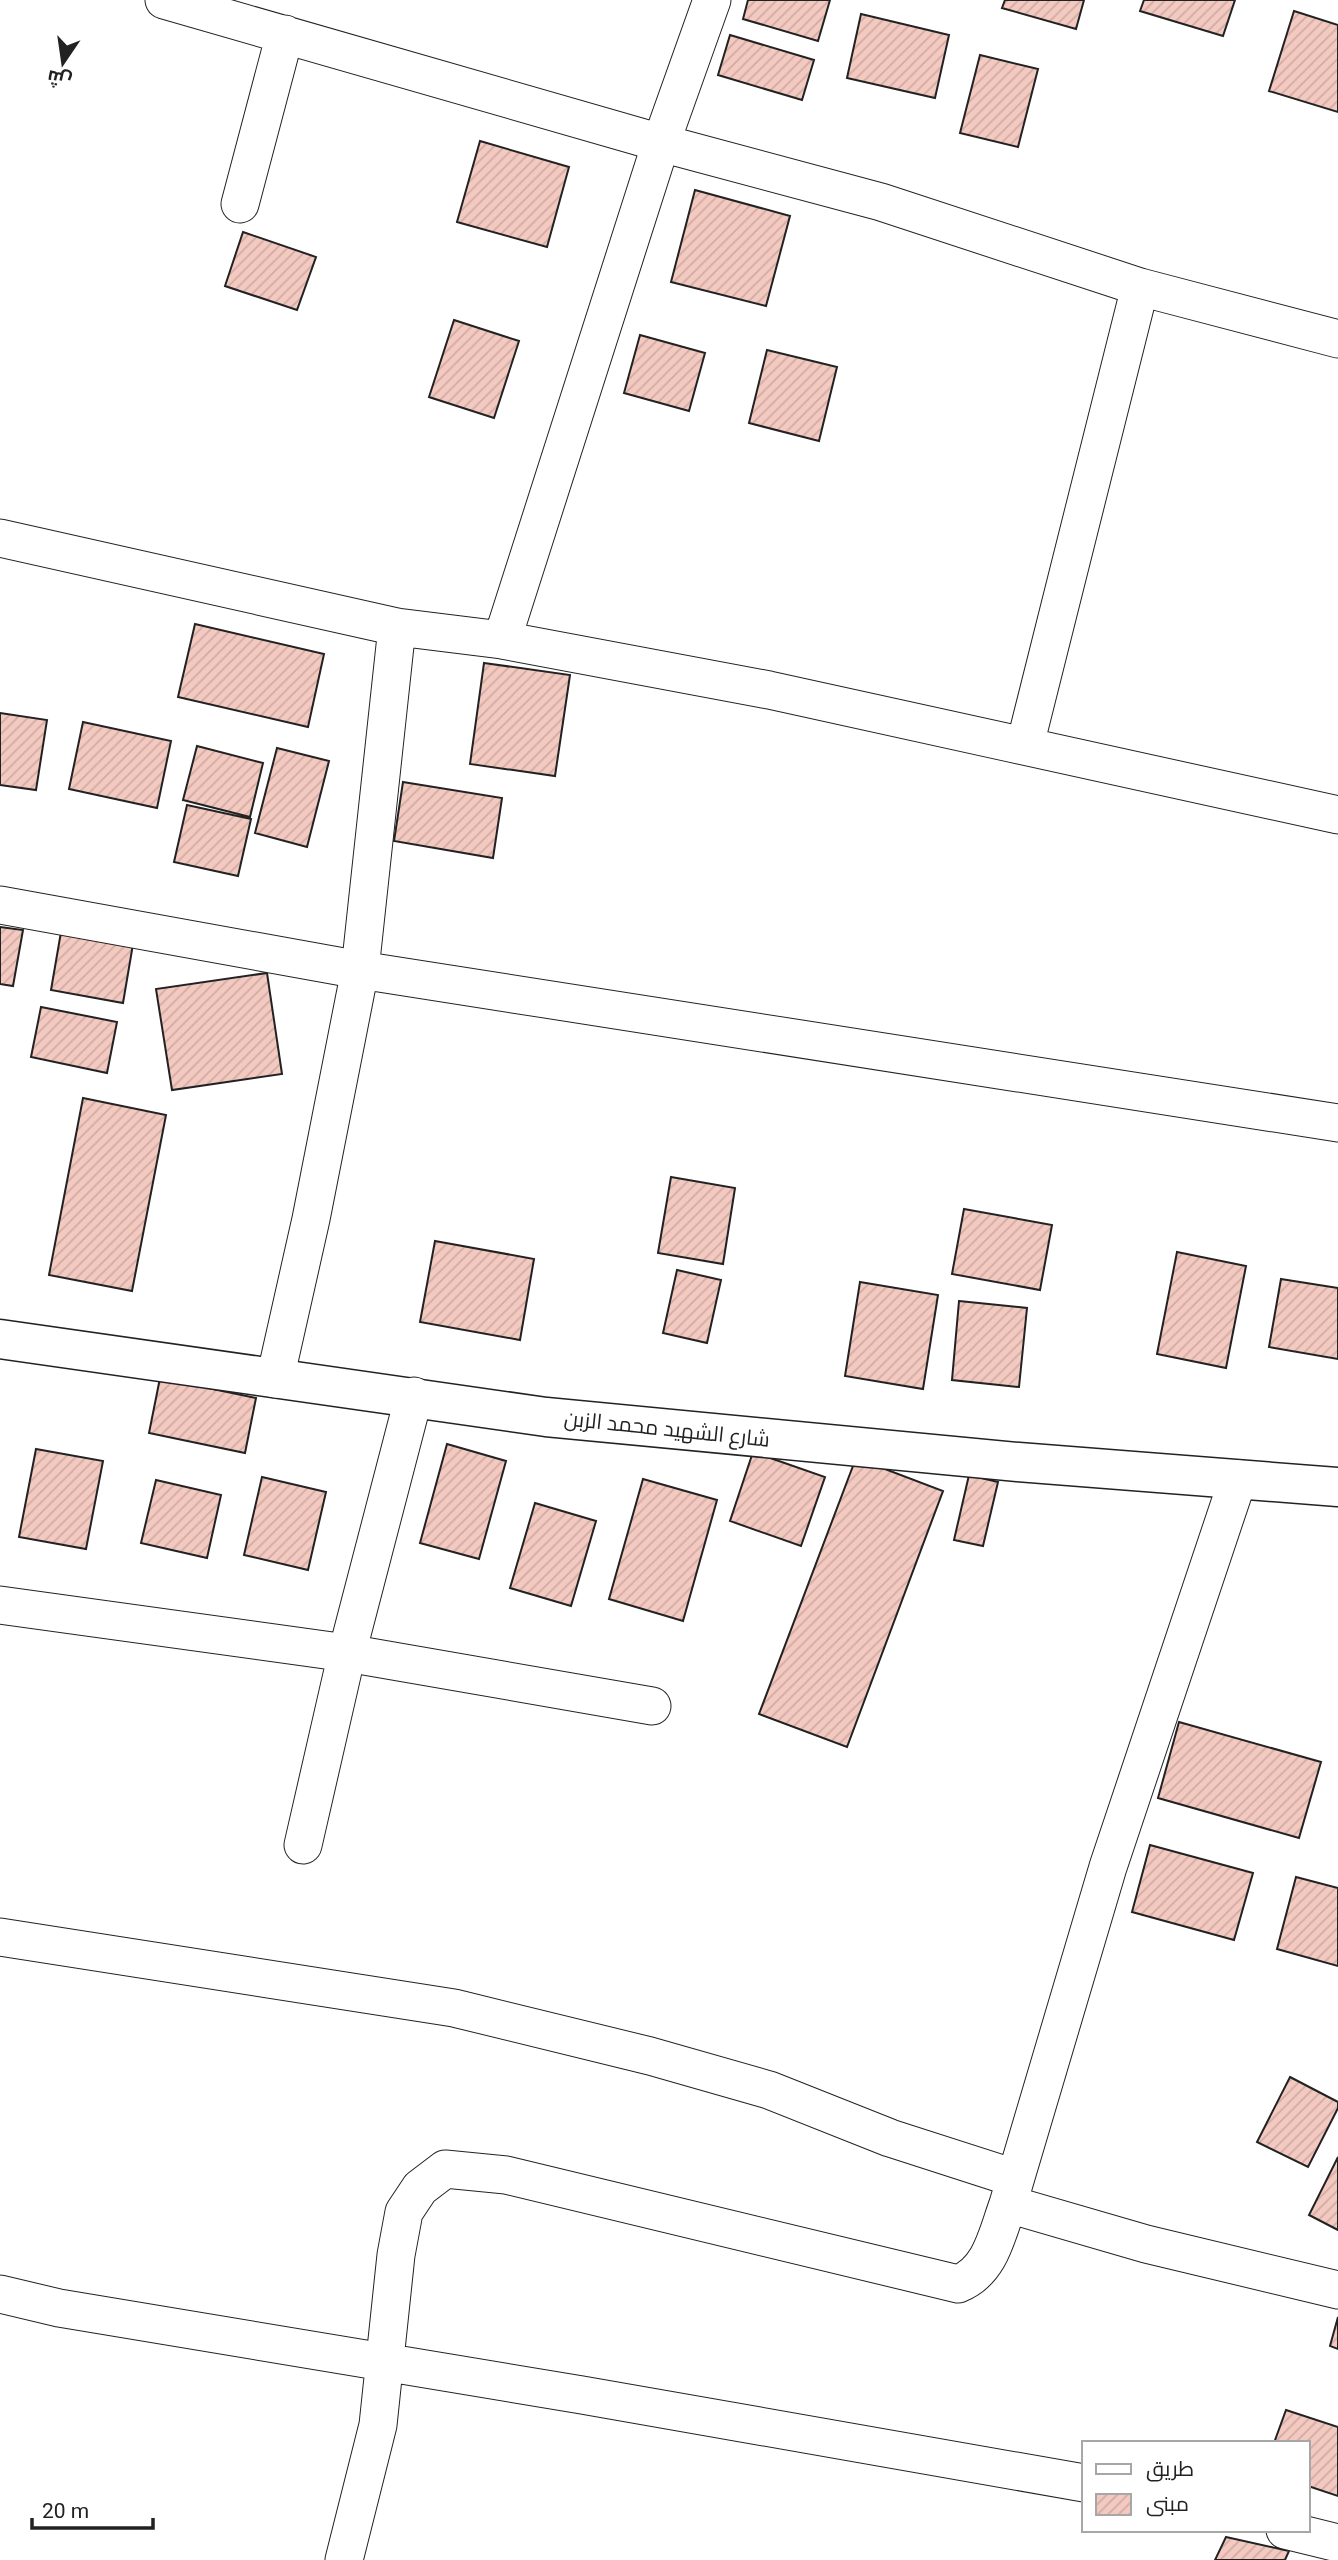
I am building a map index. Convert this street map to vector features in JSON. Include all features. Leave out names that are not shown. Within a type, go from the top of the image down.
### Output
[{"type":"street","points":[[164,0],[661,143],[881,202],[1140,287],[1338,339]]},
{"type":"street","points":[[502,640],[661,143],[712,0]]},
{"type":"street","points":[[240,204],[285,34]]},
{"type":"street","points":[[1025,745],[1140,287]]},
{"type":"street","points":[[0,538],[397,627],[502,640],[769,690],[1338,815]]},
{"type":"street","points":[[275,1379],[311,1219],[360,970],[397,627]]},
{"type":"street","points":[[0,905],[360,970],[1338,1123]]},
{"type":"street","name":"شارع الشهيد محمد الزبن","points":[[0,1339],[546,1416],[709,1434],[1338,1487]]},
{"type":"street","points":[[303,1845],[347,1653],[414,1396]]},
{"type":"street","points":[[344,2560],[378,2425],[396,2255],[404,2212],[420,2188],[445,2169],[506,2175],[958,2284],[974,2278],[987,2260],[1011,2191],[1108,1867],[1238,1479]]},
{"type":"street","points":[[0,1605],[347,1653],[652,1706]]},
{"type":"street","points":[[0,1937],[454,2008],[650,2056],[769,2090],[1146,2244],[1338,2290]]},
{"type":"street","points":[[0,2294],[59,2308],[1082,2483]]},
{"type":"street","points":[[1293,2532],[1338,2543]]},
{"type":"building","points":[[748,0],[830,0],[818,41],[743,19]]},
{"type":"building","points":[[1005,0],[1084,0],[1076,29],[1002,8]]},
{"type":"building","points":[[1144,0],[1235,0],[1223,36],[1140,11]]},
{"type":"building","points":[[1294,11],[1338,25],[1338,112],[1269,91]]},
{"type":"building","points":[[861,14],[949,35],[935,98],[847,78]]},
{"type":"building","points":[[730,35],[814,60],[802,100],[718,75]]},
{"type":"building","points":[[980,55],[1038,69],[1018,147],[960,133]]},
{"type":"building","points":[[480,141],[569,167],[547,247],[457,222]]},
{"type":"building","points":[[695,190],[790,216],[766,306],[671,282]]},
{"type":"building","points":[[243,232],[316,257],[297,310],[225,286]]},
{"type":"building","points":[[454,320],[519,341],[494,418],[429,397]]},
{"type":"building","points":[[640,335],[705,353],[689,411],[624,393]]},
{"type":"building","points":[[767,350],[837,367],[819,441],[749,423]]},
{"type":"building","points":[[195,624],[324,654],[308,727],[178,697]]},
{"type":"building","points":[[484,663],[570,675],[555,776],[470,764]]},
{"type":"building","points":[[0,713],[47,720],[36,790],[0,785]]},
{"type":"building","points":[[83,722],[171,741],[157,808],[69,789]]},
{"type":"building","points":[[197,746],[263,763],[250,817],[183,800]]},
{"type":"building","points":[[277,748],[329,761],[307,847],[255,833]]},
{"type":"building","points":[[403,782],[502,798],[493,858],[394,841]]},
{"type":"building","points":[[187,805],[251,819],[238,876],[174,862]]},
{"type":"building","points":[[0,927],[23,930],[13,986],[0,984]]},
{"type":"building","points":[[61,932],[133,944],[123,1003],[51,990]]},
{"type":"building","points":[[267,973],[282,1074],[172,1090],[156,989]]},
{"type":"building","points":[[41,1007],[117,1022],[107,1073],[31,1057]]},
{"type":"building","points":[[83,1098],[166,1115],[132,1291],[49,1275]]},
{"type":"building","points":[[671,1177],[735,1188],[723,1264],[658,1253]]},
{"type":"building","points":[[964,1209],[1052,1225],[1040,1290],[952,1274]]},
{"type":"building","points":[[435,1241],[534,1259],[520,1340],[420,1322]]},
{"type":"building","points":[[1177,1252],[1246,1266],[1226,1368],[1157,1354]]},
{"type":"building","points":[[677,1270],[721,1280],[707,1343],[663,1333]]},
{"type":"building","points":[[1281,1279],[1338,1288],[1338,1359],[1269,1347]]},
{"type":"building","points":[[860,1282],[938,1295],[923,1389],[845,1376]]},
{"type":"building","points":[[959,1301],[1027,1308],[1019,1387],[952,1380]]},
{"type":"building","points":[[160,1378],[256,1398],[245,1453],[149,1433]]},
{"type":"building","points":[[447,1444],[506,1461],[479,1559],[420,1543]]},
{"type":"building","points":[[36,1449],[103,1461],[86,1549],[19,1537]]},
{"type":"building","points":[[753,1452],[825,1477],[801,1546],[730,1521]]},
{"type":"building","points":[[856,1458],[943,1491],[847,1747],[759,1714]]},
{"type":"building","points":[[969,1475],[998,1482],[983,1546],[954,1540]]},
{"type":"building","points":[[262,1477],[326,1492],[308,1570],[244,1555]]},
{"type":"building","points":[[643,1479],[717,1500],[683,1621],[609,1599]]},
{"type":"building","points":[[156,1480],[221,1495],[207,1558],[141,1543]]},
{"type":"building","points":[[535,1503],[596,1521],[571,1606],[510,1588]]},
{"type":"building","points":[[1179,1722],[1321,1762],[1299,1838],[1158,1798]]},
{"type":"building","points":[[1150,1845],[1253,1873],[1234,1940],[1132,1912]]},
{"type":"building","points":[[1296,1877],[1338,1888],[1338,1966],[1277,1949]]},
{"type":"building","points":[[1290,2077],[1338,2102],[1338,2108],[1308,2167],[1257,2142]]},
{"type":"building","points":[[1338,2157],[1338,2230],[1309,2215]]},
{"type":"building","points":[[1338,2317],[1338,2349],[1330,2346]]},
{"type":"building","points":[[1286,2410],[1338,2427],[1338,2496],[1310,2487],[1310,2441],[1275,2441]]},
{"type":"building","points":[[1226,2537],[1289,2551],[1285,2560],[1215,2560]]}]
